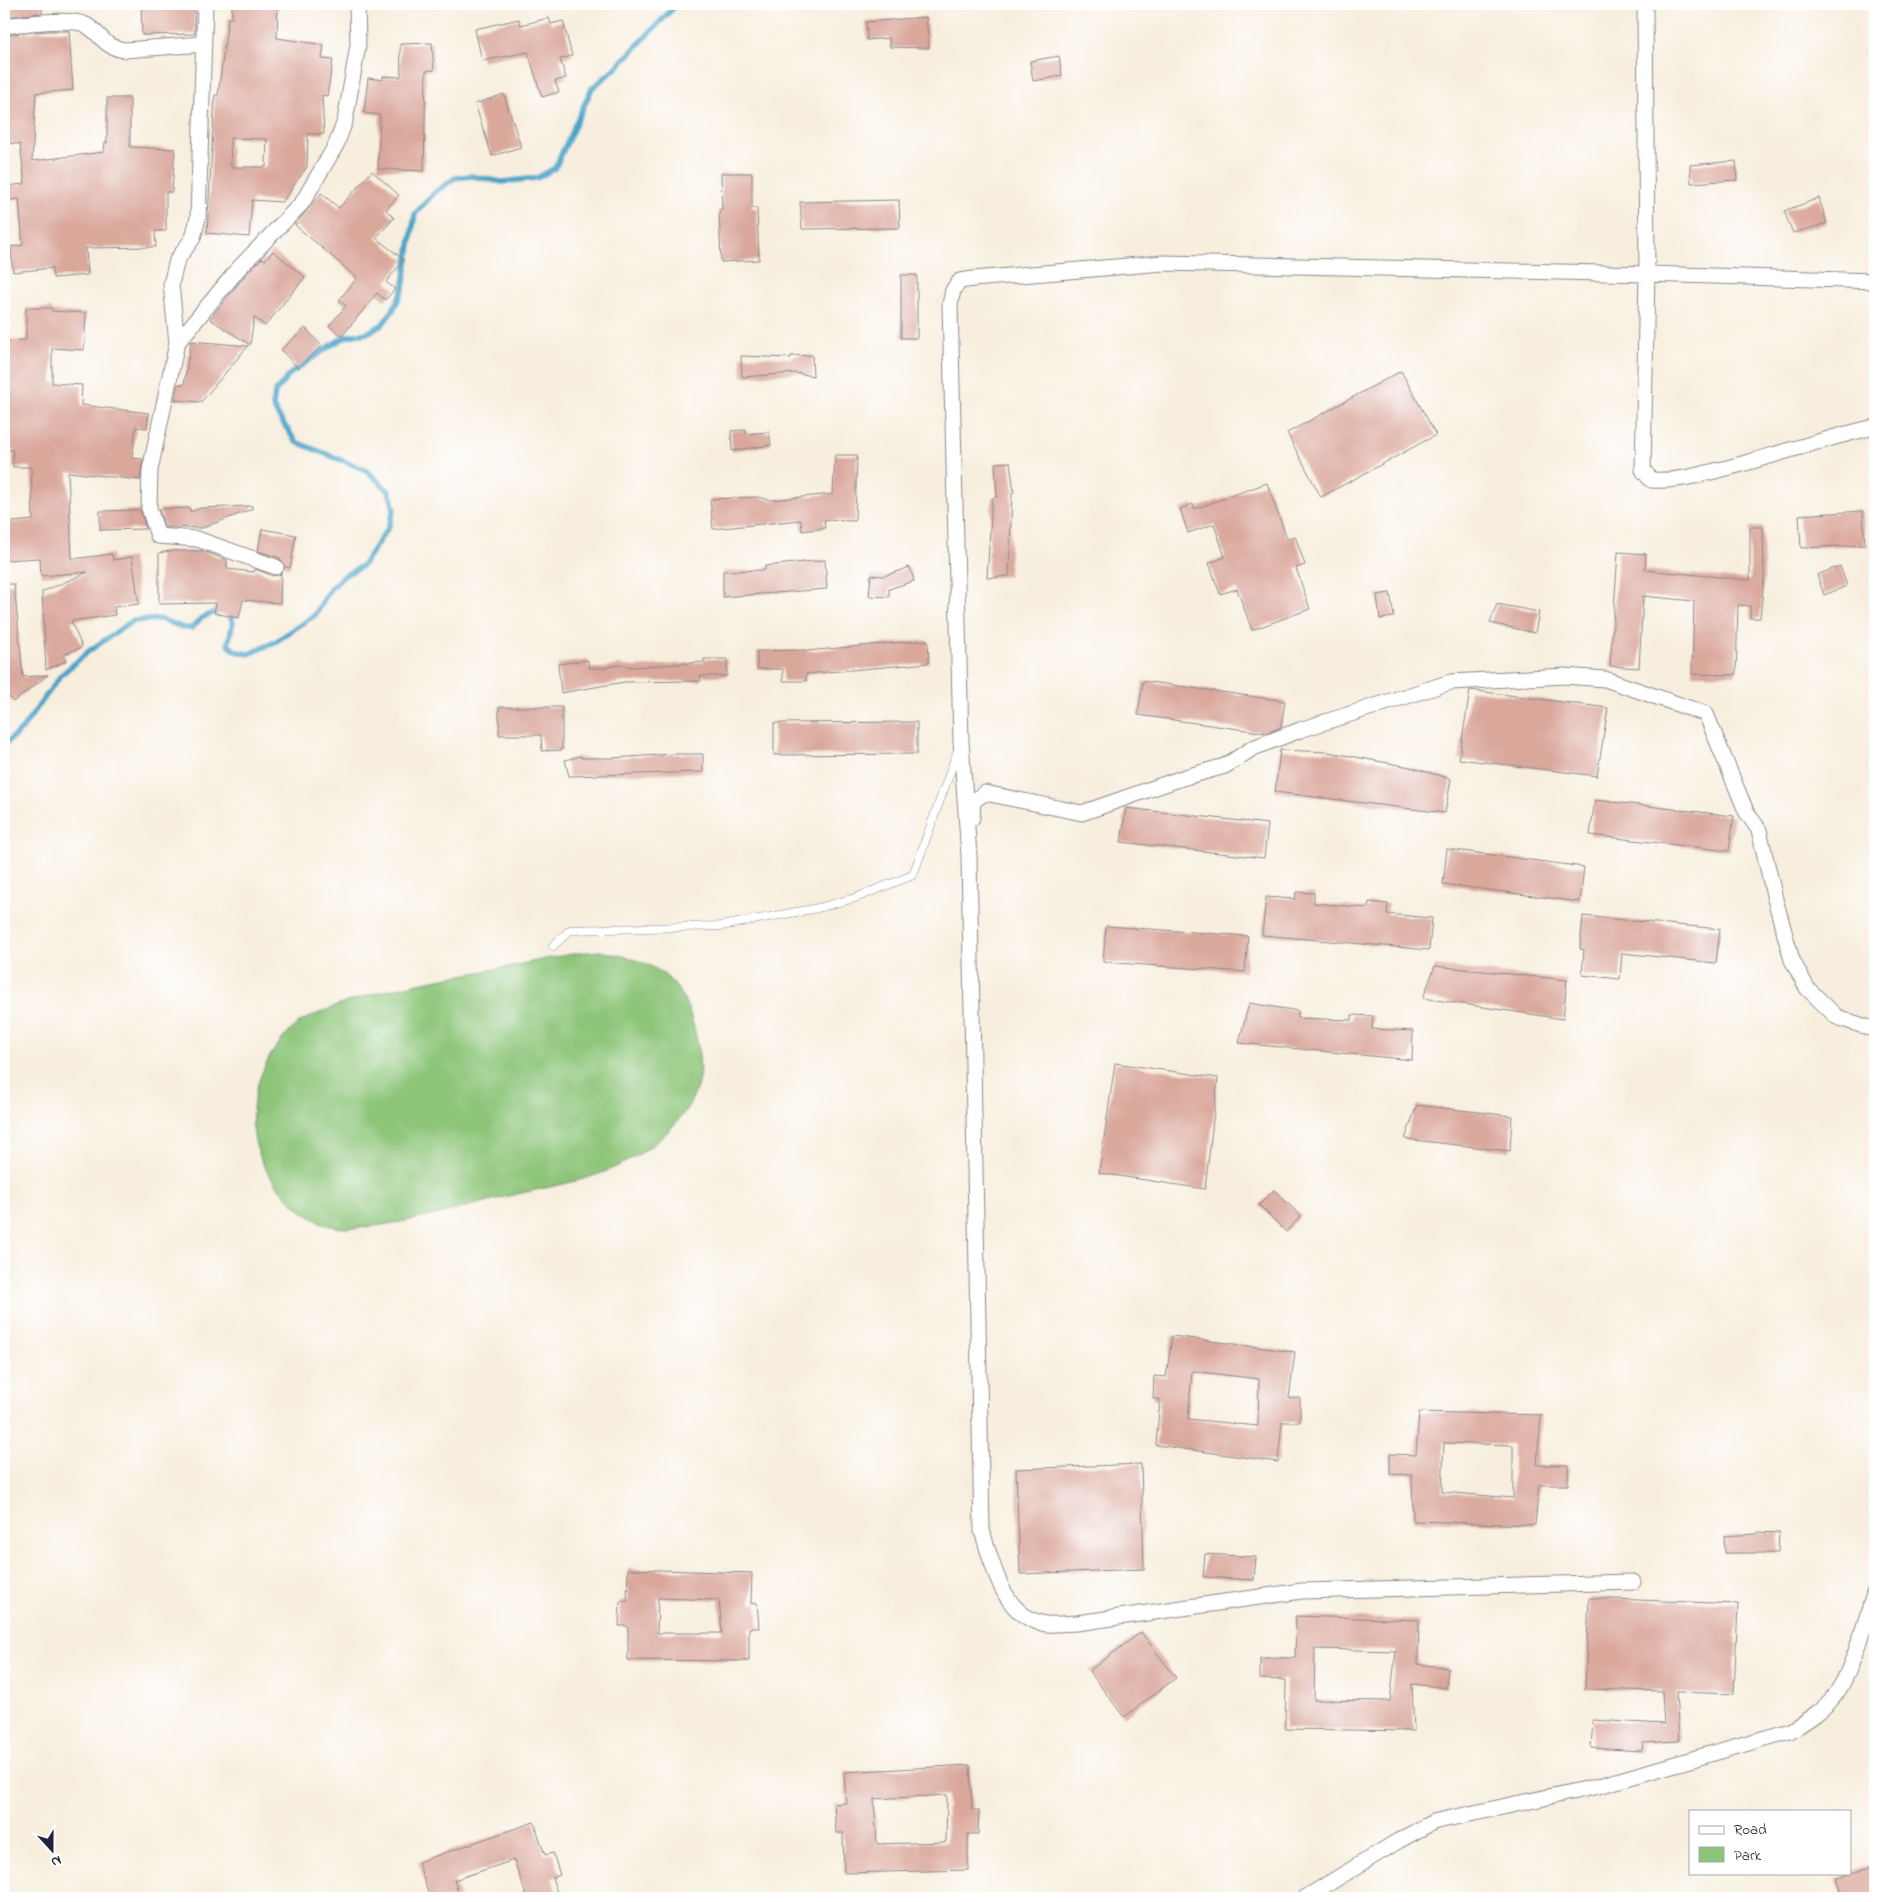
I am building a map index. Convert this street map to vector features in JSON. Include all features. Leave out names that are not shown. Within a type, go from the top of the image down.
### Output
[{"type":"street","points":[[205,4],[203,128],[198,218],[193,238],[177,260],[171,284],[176,343],[150,470],[149,508],[158,536],[197,538],[276,568]]},
{"type":"street","points":[[176,343],[239,268],[302,203],[336,145],[345,121],[358,45],[357,4]]},
{"type":"street","points":[[1645,4],[1647,274],[1643,470],[1651,480],[1672,482],[1780,455],[1834,436],[1875,427]]},
{"type":"street","points":[[4,26],[48,21],[86,25],[101,40],[115,48],[125,50],[203,44]]},
{"type":"street","points":[[1633,1582],[1302,1591],[1077,1623],[1054,1624],[1032,1620],[1014,1607],[1000,1585],[982,1531],[969,856],[961,741],[950,305],[953,290],[960,281],[1163,264],[1647,274],[1875,282]]},
{"type":"street","points":[[969,856],[973,801],[985,793],[1082,813],[1182,778],[1225,766],[1253,748],[1300,730],[1451,682],[1564,676],[1605,679],[1706,714],[1746,811],[1760,830],[1775,899],[1792,960],[1807,988],[1837,1017],[1875,1030]]},
{"type":"street","points":[[1305,1898],[1398,1840],[1433,1822],[1599,1786],[1790,1731],[1816,1714],[1835,1695],[1847,1671],[1875,1591]]},
{"type":"lane","points":[[552,946],[570,930],[721,926],[818,908],[855,898],[913,875],[961,741]]},
{"type":"green space","points":[[599,951],[647,964],[670,980],[680,992],[687,1006],[695,1031],[700,1064],[697,1087],[681,1116],[658,1141],[644,1151],[614,1168],[577,1181],[508,1196],[427,1217],[352,1228],[334,1227],[313,1218],[292,1202],[270,1177],[255,1143],[253,1107],[263,1071],[272,1053],[299,1023],[331,1008],[372,994],[562,956]]},
{"type":"building","points":[[4,4],[42,4],[42,13],[4,17]]},
{"type":"building","points":[[141,4],[194,5],[195,34],[142,35]]},
{"type":"building","points":[[232,4],[278,4],[277,38],[324,45],[322,59],[333,60],[327,96],[322,95],[324,134],[308,134],[307,167],[282,202],[252,200],[249,237],[207,233],[215,95],[218,95],[228,18],[232,18]],"holes":[[[230,138],[267,139],[266,167],[231,167]]]},
{"type":"building","points":[[926,17],[929,48],[890,47],[889,38],[867,40],[866,22]]},
{"type":"building","points":[[549,18],[551,24],[563,21],[572,56],[560,59],[566,78],[555,81],[559,92],[542,97],[528,52],[482,61],[475,29],[519,19],[521,25]]},
{"type":"building","points":[[69,31],[73,90],[36,93],[32,161],[104,152],[105,142],[107,143],[107,98],[130,98],[130,147],[175,149],[172,192],[166,192],[166,231],[155,231],[156,247],[86,248],[88,275],[53,278],[52,268],[13,272],[11,247],[23,245],[19,199],[4,201],[4,186],[25,184],[20,144],[4,143],[4,35]]},
{"type":"building","points":[[432,43],[434,70],[426,71],[424,171],[378,169],[380,115],[364,113],[368,78],[383,80],[383,76],[401,77],[400,44]]},
{"type":"building","points":[[1059,56],[1062,76],[1033,81],[1030,61]]},
{"type":"building","points":[[504,94],[521,147],[492,156],[475,104]]},
{"type":"building","points":[[1736,161],[1737,180],[1691,183],[1690,165]]},
{"type":"building","points":[[372,171],[399,195],[386,210],[394,218],[376,238],[404,260],[386,282],[395,289],[385,300],[377,293],[342,336],[329,326],[346,306],[339,300],[357,278],[295,225],[321,193],[339,208]]},
{"type":"building","points":[[721,173],[752,173],[752,208],[757,208],[759,260],[721,262],[719,210],[722,210]]},
{"type":"building","points":[[1819,198],[1827,223],[1793,233],[1784,211]]},
{"type":"building","points":[[899,200],[900,228],[802,229],[800,202]]},
{"type":"building","points":[[273,251],[305,277],[265,326],[254,317],[250,345],[210,319],[246,274],[262,258],[265,260]]},
{"type":"building","points":[[901,275],[917,275],[917,338],[901,338]]},
{"type":"building","points":[[26,308],[52,308],[52,311],[86,313],[84,350],[52,348],[52,383],[82,385],[81,405],[149,413],[147,428],[136,427],[132,458],[143,459],[140,480],[68,472],[72,559],[112,554],[113,560],[132,557],[139,604],[114,607],[115,615],[71,621],[82,647],[63,655],[66,661],[46,670],[42,592],[88,572],[41,576],[40,558],[4,560],[4,523],[33,520],[31,467],[13,467],[13,450],[4,450],[4,341],[26,340]]},
{"type":"building","points":[[305,328],[322,346],[298,368],[281,350]]},
{"type":"building","points":[[191,341],[248,346],[201,402],[175,400],[178,384],[184,385]]},
{"type":"building","points":[[812,355],[813,376],[796,373],[742,377],[741,356],[791,358],[791,356]]},
{"type":"building","points":[[1401,371],[1436,435],[1321,497],[1287,433]]},
{"type":"building","points":[[746,430],[746,434],[769,432],[771,445],[732,451],[731,431]]},
{"type":"building","points":[[835,455],[857,455],[855,521],[824,520],[825,528],[802,531],[801,520],[713,529],[710,499],[757,497],[771,500],[833,494]]},
{"type":"building","points":[[1010,462],[1014,492],[1012,493],[1009,576],[987,578],[992,498],[997,497],[995,463]]},
{"type":"building","points":[[1267,483],[1287,539],[1295,536],[1305,565],[1296,568],[1310,609],[1252,630],[1237,589],[1220,594],[1209,563],[1225,557],[1214,524],[1188,533],[1180,509],[1193,504],[1194,509]]},
{"type":"building","points":[[252,506],[252,509],[202,528],[165,527],[159,509],[190,508],[190,512],[201,508]]},
{"type":"building","points":[[140,510],[146,529],[100,530],[100,511]]},
{"type":"building","points":[[1863,511],[1865,545],[1801,548],[1799,515]]},
{"type":"building","points":[[1750,527],[1763,527],[1764,579],[1760,618],[1750,618],[1750,606],[1738,605],[1736,675],[1692,674],[1694,601],[1643,596],[1639,668],[1610,666],[1618,552],[1646,554],[1645,570],[1750,580]]},
{"type":"building","points":[[262,529],[296,535],[290,568],[285,567],[280,558],[258,551]]},
{"type":"building","points":[[169,551],[203,551],[227,560],[227,569],[254,572],[255,569],[273,576],[281,574],[280,603],[243,600],[239,618],[214,613],[216,603],[159,604],[159,553]]},
{"type":"building","points":[[825,560],[827,589],[723,597],[723,571],[765,570],[765,566]]},
{"type":"building","points":[[1840,566],[1847,586],[1824,595],[1817,575]]},
{"type":"building","points":[[910,567],[914,581],[889,589],[889,597],[869,596],[871,575],[884,576]]},
{"type":"building","points":[[4,584],[14,584],[23,677],[48,675],[13,702],[4,690]]},
{"type":"building","points":[[1390,593],[1394,617],[1380,619],[1377,595]]},
{"type":"building","points":[[1497,604],[1539,612],[1535,633],[1490,623]]},
{"type":"building","points":[[928,640],[929,663],[806,674],[806,681],[783,681],[783,669],[757,669],[757,651],[806,651]]},
{"type":"building","points":[[704,659],[727,659],[727,676],[700,676],[701,681],[624,682],[561,693],[558,664],[588,660],[589,668],[604,668],[618,665],[634,667],[704,662]]},
{"type":"building","points":[[1143,681],[1285,701],[1281,727],[1267,733],[1138,715]]},
{"type":"building","points":[[1470,690],[1608,708],[1597,776],[1459,759]]},
{"type":"building","points":[[499,707],[562,707],[562,750],[542,751],[541,735],[499,735]]},
{"type":"building","points":[[917,722],[917,754],[774,755],[774,723]]},
{"type":"building","points":[[1280,750],[1328,752],[1410,767],[1451,779],[1445,813],[1275,792]]},
{"type":"building","points":[[703,754],[703,772],[569,776],[565,760],[581,756],[581,758],[612,758]]},
{"type":"building","points":[[1595,800],[1734,816],[1729,851],[1590,835]]},
{"type":"building","points":[[1126,808],[1268,824],[1264,858],[1121,842]]},
{"type":"building","points":[[1447,849],[1584,867],[1580,902],[1443,884]]},
{"type":"building","points":[[1296,892],[1314,893],[1314,903],[1368,908],[1369,902],[1388,904],[1387,914],[1432,918],[1429,950],[1262,935],[1266,897],[1295,899]]},
{"type":"building","points":[[1583,916],[1720,929],[1716,963],[1622,953],[1620,979],[1582,975],[1584,950],[1580,949]]},
{"type":"building","points":[[1106,926],[1248,936],[1245,972],[1103,962]]},
{"type":"building","points":[[1435,966],[1567,980],[1563,1019],[1423,998]]},
{"type":"building","points":[[1249,1003],[1298,1011],[1298,1018],[1352,1020],[1352,1015],[1373,1016],[1372,1029],[1413,1031],[1412,1060],[1239,1043]]},
{"type":"building","points":[[1115,1063],[1218,1078],[1205,1189],[1099,1173]]},
{"type":"building","points":[[1417,1105],[1512,1116],[1510,1151],[1405,1139]]},
{"type":"building","points":[[1274,1190],[1301,1216],[1286,1232],[1259,1205]]},
{"type":"building","points":[[1172,1336],[1295,1352],[1289,1398],[1300,1398],[1300,1422],[1282,1422],[1278,1462],[1156,1445],[1160,1399],[1153,1399],[1154,1376],[1166,1377]],"holes":[[[1192,1371],[1259,1379],[1258,1426],[1188,1419]]]},
{"type":"building","points":[[1419,1412],[1541,1415],[1537,1465],[1568,1465],[1568,1485],[1539,1485],[1535,1525],[1413,1521],[1412,1475],[1390,1474],[1390,1454],[1416,1455]],"holes":[[[1444,1443],[1513,1445],[1513,1498],[1442,1492]]]},
{"type":"building","points":[[1141,1464],[1144,1569],[1020,1574],[1016,1469]]},
{"type":"building","points":[[1758,1532],[1779,1533],[1778,1553],[1725,1553],[1724,1536],[1757,1534]]},
{"type":"building","points":[[1205,1554],[1256,1557],[1254,1580],[1203,1577]]},
{"type":"building","points":[[628,1569],[752,1573],[751,1604],[757,1603],[759,1628],[749,1628],[749,1661],[628,1660],[628,1626],[619,1626],[620,1601],[627,1601]],"holes":[[[658,1598],[719,1600],[722,1633],[657,1633]]]},
{"type":"building","points":[[1589,1598],[1738,1604],[1734,1694],[1676,1692],[1679,1741],[1643,1743],[1642,1751],[1591,1748],[1593,1720],[1664,1724],[1662,1691],[1585,1689]]},
{"type":"building","points":[[1296,1616],[1419,1620],[1418,1664],[1448,1668],[1446,1688],[1412,1684],[1414,1731],[1285,1729],[1286,1680],[1260,1679],[1260,1658],[1295,1658]],"holes":[[[1315,1649],[1396,1651],[1390,1701],[1314,1700]]]},
{"type":"building","points":[[1141,1632],[1176,1678],[1124,1717],[1089,1671]]},
{"type":"building","points":[[970,1765],[972,1810],[979,1810],[978,1834],[968,1834],[968,1870],[844,1873],[843,1833],[836,1833],[834,1804],[846,1803],[844,1772]],"holes":[[[947,1795],[946,1842],[877,1844],[874,1799]]]},
{"type":"building","points":[[534,1822],[545,1855],[553,1853],[560,1875],[552,1878],[559,1898],[527,1898],[514,1860],[454,1880],[460,1898],[430,1898],[418,1862]]},
{"type":"building","points":[[1875,1864],[1875,1898],[1843,1898],[1836,1878],[1852,1874],[1852,1872]]},
{"type":"waterway","points":[[4,745],[22,729],[61,675],[89,651],[132,621],[160,619],[184,628],[192,628],[201,618],[223,609],[228,612],[233,622],[228,644],[235,651],[249,654],[275,642],[315,615],[330,589],[345,575],[362,566],[388,528],[394,509],[389,491],[366,470],[296,442],[273,406],[275,392],[291,373],[333,344],[347,336],[367,333],[382,325],[393,310],[403,289],[415,214],[435,192],[455,178],[471,176],[502,182],[537,178],[555,168],[592,88],[615,69],[677,4]]}]
